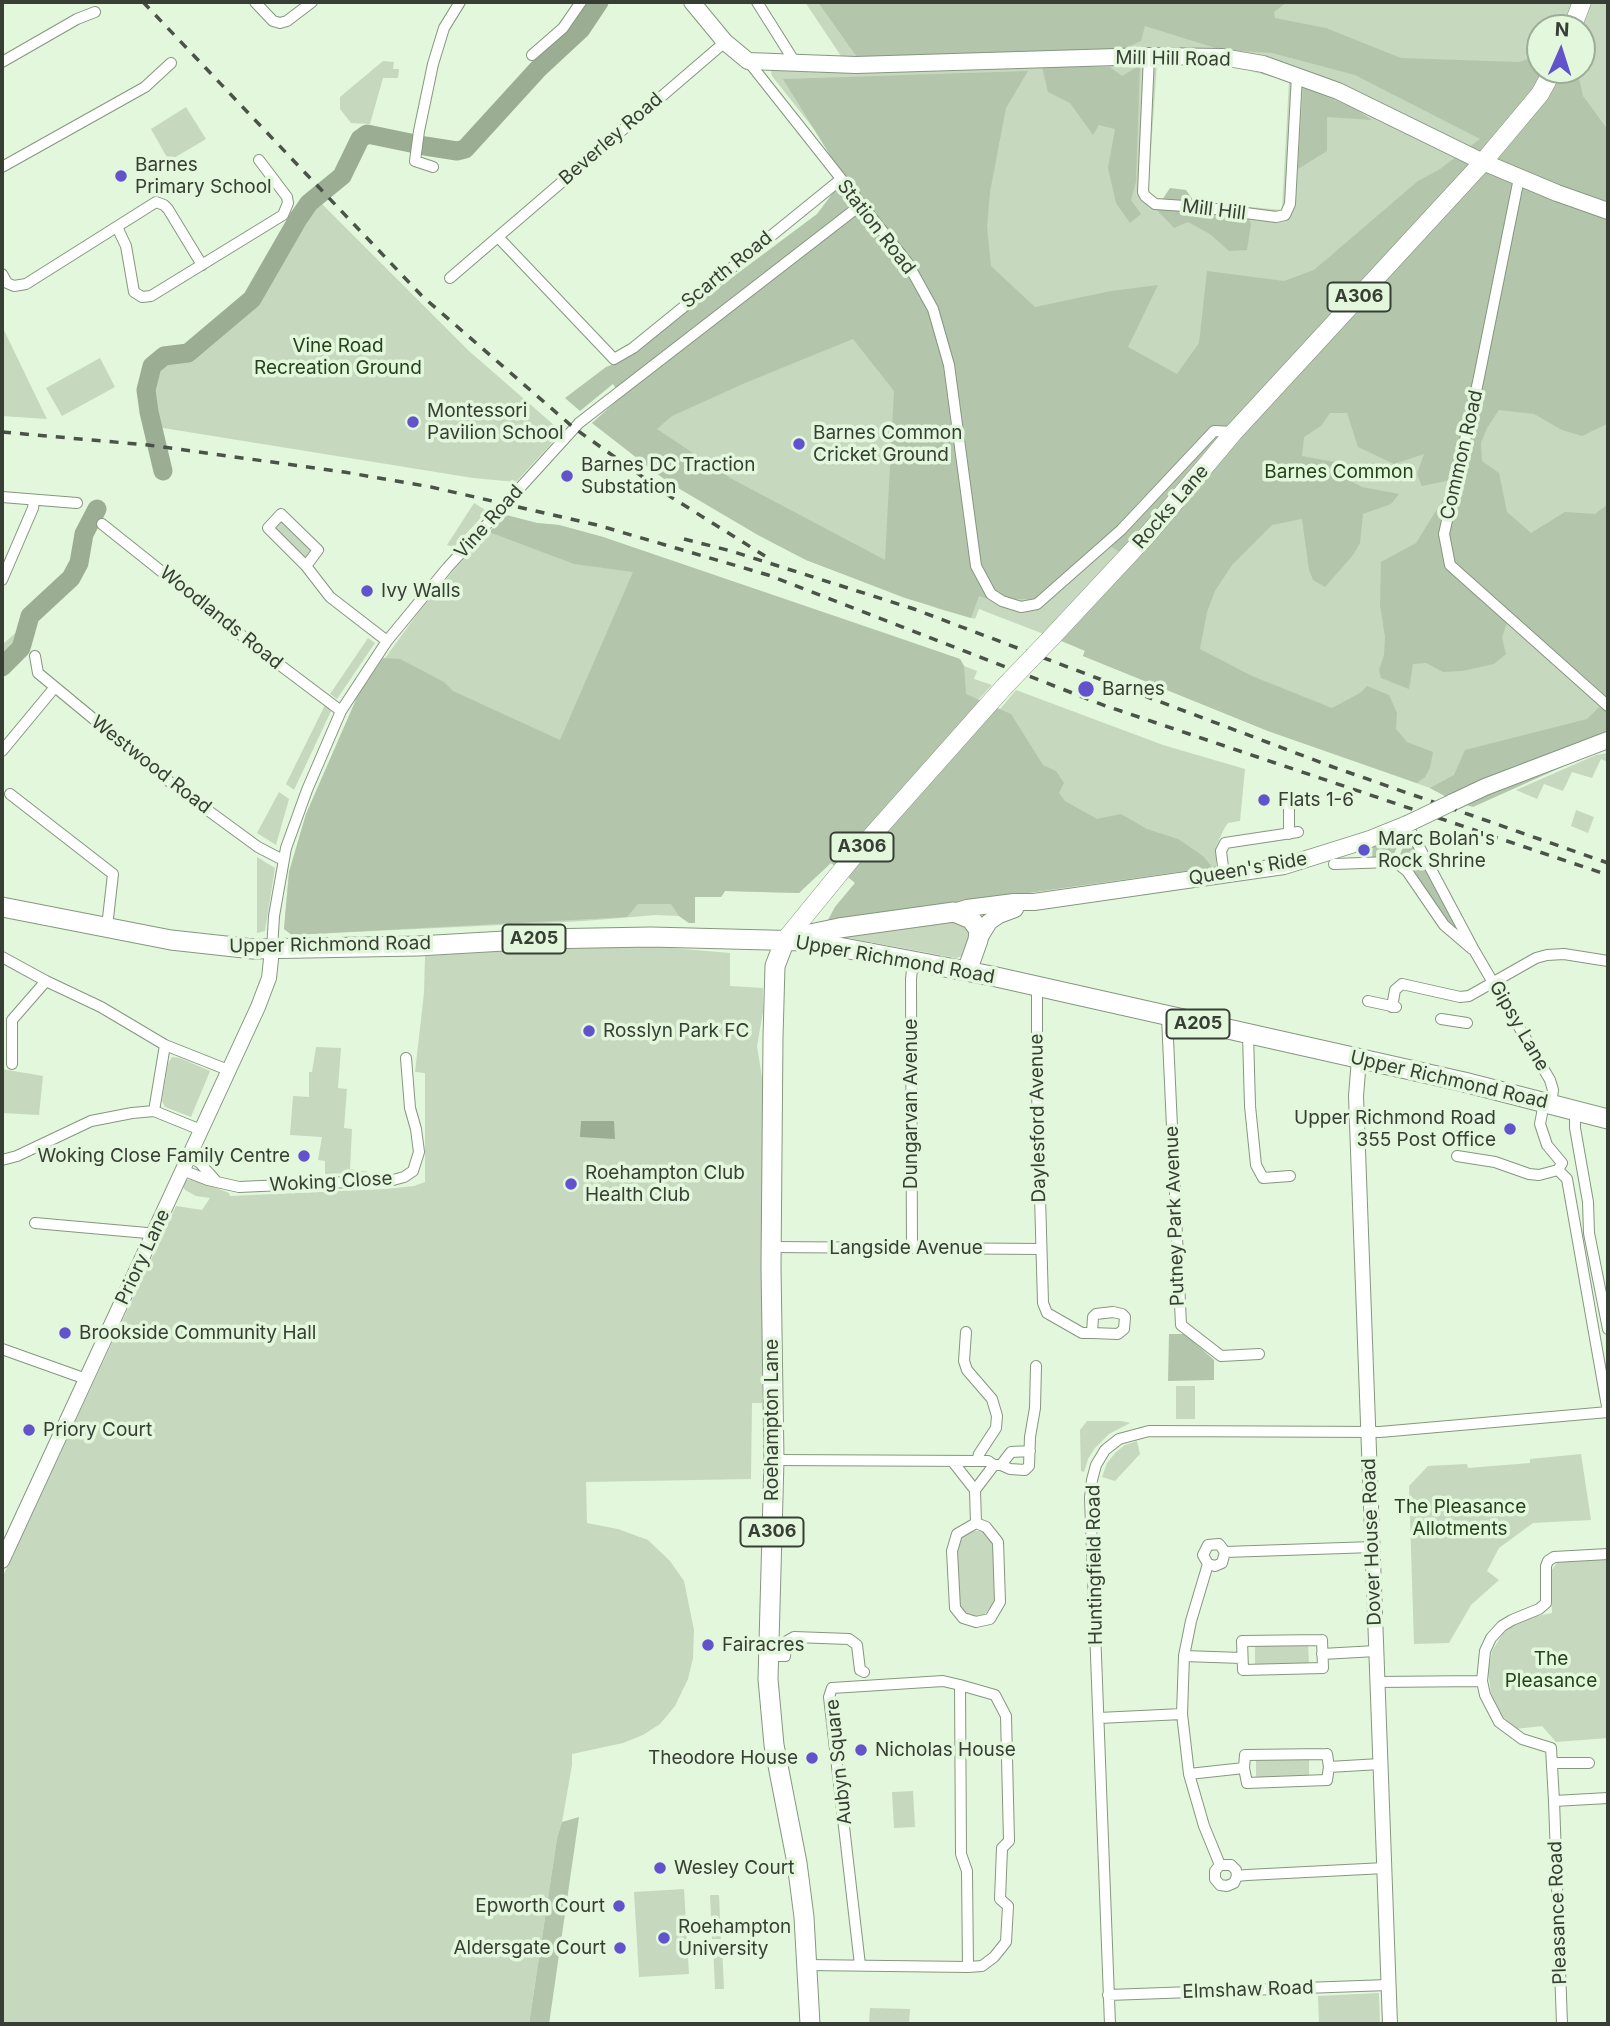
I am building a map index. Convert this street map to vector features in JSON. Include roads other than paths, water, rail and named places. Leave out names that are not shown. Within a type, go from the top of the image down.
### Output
[{"type":"highway","name":"Upper Richmond Road","points":[[2,907],[213,946],[272,950],[651,937],[807,941],[1037,986],[1608,1119]]},
{"type":"highway","name":"Queen's Ride","points":[[785,940],[811,932],[954,912]]},
{"type":"highway","points":[[954,912],[975,922],[979,930],[978,940]]},
{"type":"highway","name":"Roehampton Lane","points":[[785,940],[776,959],[775,974],[772,1247],[774,1460],[768,1656],[771,1724],[797,1863],[804,1917],[810,2024]]},
{"type":"highway","name":"Queen's Ride","points":[[967,971],[978,940]]},
{"type":"main road","name":"Station Road","points":[[692,2],[725,42],[748,61]]},
{"type":"main road","name":"Mill Hill Road","points":[[748,61],[856,65],[1149,56],[1222,57],[1263,64],[1338,91],[1483,162],[1608,211]]},
{"type":"main road","name":"Rocks Lane","points":[[785,940],[843,869],[994,698],[1149,533],[1234,432],[1483,162],[1545,84]]},
{"type":"main road","name":"Queen's Ride","points":[[954,912],[1284,866],[1317,857],[1407,824],[1485,787],[1608,740]]},
{"type":"main road","name":"Queen's Ride","points":[[978,940],[989,922],[999,915],[1034,902]]},
{"type":"street","points":[[255,2],[273,21],[280,23],[287,21],[312,2]]},
{"type":"street","points":[[433,167],[411,157],[444,28],[460,2]]},
{"type":"street","points":[[533,55],[563,28],[581,2]]},
{"type":"street","points":[[757,2],[796,64]]},
{"type":"street","points":[[2,62],[77,19],[95,12]]},
{"type":"street","name":"Beverley Road","points":[[450,278],[725,42]]},
{"type":"street","name":"Mill Hill","points":[[1149,56],[1143,191],[1155,204],[1285,215],[1290,204],[1297,75]]},
{"type":"street","name":"Station Road","points":[[748,61],[840,180],[863,204],[906,262],[933,309],[949,365],[976,566],[991,594],[1021,607],[1037,604],[1121,530],[1214,431],[1234,432]]},
{"type":"street","points":[[2,167],[145,88],[171,64]]},
{"type":"street","points":[[117,227],[126,246],[134,292],[142,297],[151,296],[283,215],[287,209],[287,197],[259,160]]},
{"type":"street","name":"Common Road","points":[[1519,178],[1444,534],[1450,565],[1608,706]]},
{"type":"street","name":"Scarth Road","points":[[498,237],[614,359],[633,348],[840,180]]},
{"type":"street","points":[[2,274],[7,283],[14,286],[26,284],[152,204],[160,203],[168,209],[202,265]]},
{"type":"street","name":"Vine Road","points":[[272,950],[271,933],[283,860],[307,790],[341,711],[387,641],[448,567],[579,423],[863,204]]},
{"type":"street","points":[[2,498],[77,503]]},
{"type":"street","points":[[2,580],[34,501]]},
{"type":"street","points":[[306,566],[318,550],[281,514],[268,528],[306,566],[330,597],[387,641]]},
{"type":"street","name":"Woodlands Road","points":[[102,524],[341,711]]},
{"type":"street","name":"Westwood Road","points":[[35,656],[38,673],[176,787],[258,847],[283,860]]},
{"type":"street","points":[[2,751],[55,687]]},
{"type":"street","points":[[10,794],[113,874],[107,927]]},
{"type":"street","points":[[1224,875],[1221,850],[1225,844],[1293,833],[1289,805]]},
{"type":"street","name":"Gipsy Lane","points":[[1407,824],[1474,950],[1550,1080],[1553,1090],[1548,1104]]},
{"type":"street","name":"Gipsy Lane","points":[[1334,864],[1398,864],[1407,871],[1444,925],[1474,950]]},
{"type":"street","name":"Priory Lane","points":[[2,1561],[267,986],[272,950]]},
{"type":"street","points":[[1368,1002],[1394,1007],[1395,990],[1402,984],[1460,997],[1469,996],[1536,958],[1547,955],[1564,954],[1608,961]]},
{"type":"street","points":[[2,957],[101,1007],[165,1045],[228,1070]]},
{"type":"street","name":"Dungarvan Avenue","points":[[912,1248],[913,961]]},
{"type":"street","points":[[12,1064],[7,1025],[46,981]]},
{"type":"street","name":"Daylesford Avenue","points":[[1037,986],[1037,1090],[1044,1308],[1047,1313],[1082,1333],[1092,1333]]},
{"type":"street","points":[[1441,1018],[1461,1022],[1460,997]]},
{"type":"street","name":"Putney Park Avenue","points":[[1167,1017],[1181,1325],[1221,1356],[1259,1354]]},
{"type":"street","points":[[1248,1034],[1250,1107],[1256,1166],[1263,1178],[1290,1176]]},
{"type":"street","points":[[154,1111],[165,1045]]},
{"type":"street","name":"Woking Close","points":[[186,1163],[200,1163],[216,1181],[250,1187],[393,1180],[410,1174],[418,1159],[419,1145],[411,1108],[406,1058]]},
{"type":"street","name":"Dover House Road","points":[[1359,1059],[1356,1096],[1390,2024]]},
{"type":"street","points":[[1457,1156],[1495,1163],[1530,1174],[1539,1175],[1558,1170],[1562,1163],[1547,1144],[1540,1124],[1548,1104]]},
{"type":"street","points":[[2,1160],[17,1156],[91,1121],[132,1112],[154,1111],[201,1130]]},
{"type":"street","points":[[1575,1111],[1575,1128],[1588,1202],[1589,1233],[1608,1329]]},
{"type":"street","points":[[1558,1170],[1567,1179],[1608,1412]]},
{"type":"street","points":[[35,1223],[147,1233],[153,1236]]},
{"type":"street","name":"Langside Avenue","points":[[772,1247],[1041,1249]]},
{"type":"street","points":[[965,1332],[964,1361],[967,1370],[992,1399],[997,1416],[996,1427],[977,1461]]},
{"type":"street","points":[[2,1349],[86,1379]]},
{"type":"street","points":[[774,1460],[988,1461],[1010,1469],[1028,1469],[1035,1408],[1036,1366]]},
{"type":"street","name":"Huntingfield Road","points":[[1110,2024],[1090,1498],[1091,1480],[1105,1450],[1119,1438],[1149,1431],[1368,1433],[1608,1412]]},
{"type":"street","points":[[975,1490],[1011,1452],[1030,1451]]},
{"type":"street","points":[[953,1462],[975,1490],[976,1523]]},
{"type":"street","points":[[976,1523],[986,1527],[998,1542],[1000,1602],[990,1619],[976,1622],[962,1618],[955,1608],[952,1551],[957,1534],[976,1523]]},
{"type":"street","points":[[1220,1865],[1204,1826],[1189,1774],[1182,1714],[1184,1656],[1208,1564],[1203,1555],[1208,1545],[1219,1544],[1225,1552]]},
{"type":"street","points":[[1225,1552],[1373,1547]]},
{"type":"street","points":[[1208,1564],[1215,1566],[1222,1563],[1225,1552]]},
{"type":"street","points":[[1608,1554],[1554,1557],[1548,1561],[1546,1603],[1502,1626],[1492,1638],[1485,1651],[1482,1681],[1485,1695],[1499,1721],[1522,1739],[1551,1748],[1555,1801],[1608,1798]]},
{"type":"street","points":[[768,1656],[785,1656],[787,1641],[794,1637],[849,1639],[857,1645],[860,1670],[864,1672]]},
{"type":"street","points":[[1322,1640],[1323,1668],[1242,1670],[1242,1658],[1242,1642],[1322,1640]]},
{"type":"street","points":[[1322,1654],[1376,1651]]},
{"type":"street","points":[[1184,1656],[1242,1658]]},
{"type":"street","name":"Aubyn Square","points":[[807,1965],[982,1966],[995,1957],[1006,1942],[1008,1906],[1000,1899],[1002,1848],[1009,1841],[1006,1716],[995,1695],[943,1681],[832,1688],[829,1696],[860,1965]]},
{"type":"street","points":[[1377,1682],[1482,1681]]},
{"type":"street","points":[[960,1685],[961,1854],[967,1871],[968,1966]]},
{"type":"street","points":[[1099,1717],[1182,1714]]},
{"type":"street","points":[[1327,1754],[1329,1767],[1327,1780],[1247,1783],[1244,1768],[1245,1755],[1327,1754]]},
{"type":"street","points":[[1553,1763],[1589,1763]]},
{"type":"street","points":[[1329,1767],[1380,1764]]},
{"type":"street","points":[[1189,1774],[1244,1768]]},
{"type":"street","name":"Pleasance Road","points":[[1555,1801],[1562,2024]]},
{"type":"street","points":[[1220,1865],[1231,1865],[1236,1870],[1237,1877],[1231,1885],[1220,1885],[1214,1875],[1220,1865]]},
{"type":"street","points":[[1237,1877],[1385,1868]]},
{"type":"street","name":"Elmshaw Road","points":[[1108,1995],[1388,1985]]},
{"type":"waterway","points":[[163,471],[146,390],[152,366],[164,356],[188,353],[252,299],[298,219],[309,203],[342,176],[360,139],[367,134],[457,151],[465,149],[538,69],[581,29],[599,2]]},
{"type":"waterway","points":[[151,359],[152,366]]},
{"type":"waterway","points":[[2,667],[21,648],[30,616],[71,578],[79,563],[84,534],[97,509]]},
{"type":"railway","points":[[143,2],[422,296],[574,428],[671,497],[765,556]]},
{"type":"railway","points":[[2,432],[148,445],[344,472],[431,487],[597,525],[768,575],[1106,706],[1608,875]]},
{"type":"railway","points":[[684,539],[731,551],[914,609],[1333,767],[1608,863]]},
{"type":"place","name":"Barnes Primary School","points":[[121,176]]},
{"type":"place","name":"Montessori Pavilion School","points":[[413,422]]},
{"type":"place","name":"Barnes Common Cricket Ground","points":[[799,444]]},
{"type":"place","name":"Barnes DC Traction Substation","points":[[567,476]]},
{"type":"place","name":"Ivy Walls","points":[[367,591]]},
{"type":"place","name":"Barnes","points":[[1086,689]]},
{"type":"place","name":"Flats 1-6","points":[[1264,800]]},
{"type":"place","name":"Marc Bolan's Rock Shrine","points":[[1364,850]]},
{"type":"place","name":"Rosslyn Park FC","points":[[589,1031]]},
{"type":"place","name":"Upper Richmond Road 355 Post Office","points":[[1510,1129]]},
{"type":"place","name":"Woking Close Family Centre","points":[[304,1156]]},
{"type":"place","name":"Roehampton Club Health Club","points":[[571,1184]]},
{"type":"place","name":"Brookside Community Hall","points":[[65,1333]]},
{"type":"place","name":"Priory Court","points":[[29,1430]]},
{"type":"place","name":"Fairacres","points":[[708,1645]]},
{"type":"place","name":"Nicholas House","points":[[861,1750]]},
{"type":"place","name":"Theodore House","points":[[812,1758]]},
{"type":"place","name":"Wesley Court","points":[[660,1868]]},
{"type":"place","name":"Epworth Court","points":[[619,1906]]},
{"type":"place","name":"Roehampton University","points":[[664,1938]]},
{"type":"place","name":"Aldersgate Court","points":[[620,1948]]},
{"type":"park label","name":"Vine Road Recreation Ground","points":[[338,357]]},
{"type":"park label","name":"Barnes Common","points":[[1339,472]]},
{"type":"park label","name":"The Pleasance Allotments","points":[[1460,1518]]},
{"type":"park label","name":"The Pleasance","points":[[1551,1670]]}]
